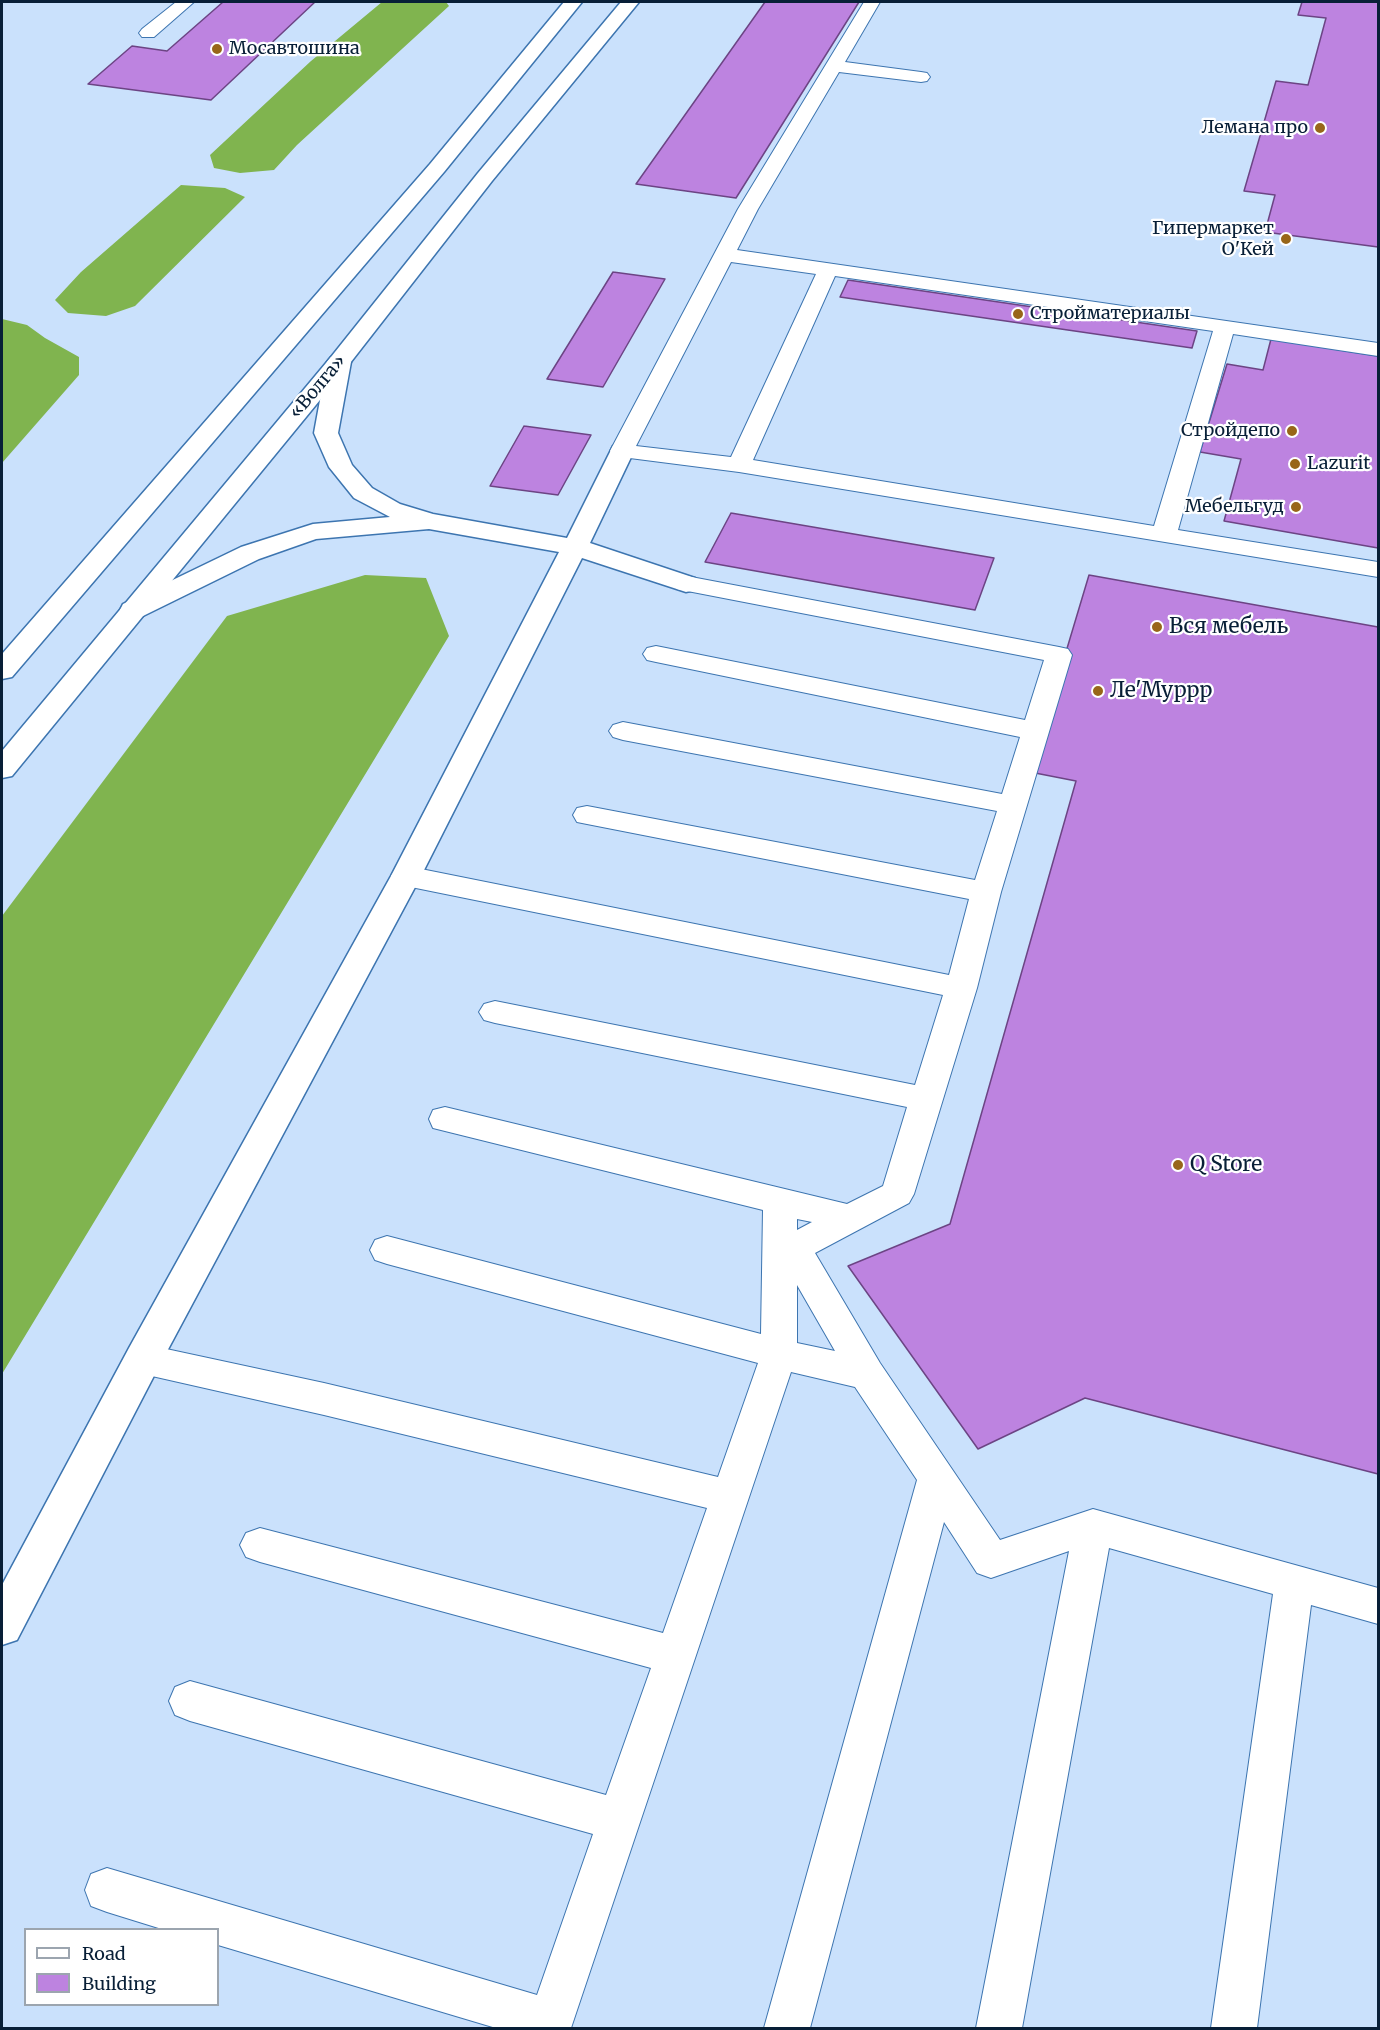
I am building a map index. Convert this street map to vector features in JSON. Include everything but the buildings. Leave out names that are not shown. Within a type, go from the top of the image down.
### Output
[{"type":"main road","points":[[2,671],[437,168],[573,2]]},
{"type":"main road","name":"«Волга»","points":[[2,769],[339,362],[485,177],[630,2]]},
{"type":"main road","points":[[339,362],[326,433],[341,467],[363,493],[391,509],[429,521],[575,547],[686,584]]},
{"type":"main road","points":[[2,1626],[143,1359],[406,876],[622,451]]},
{"type":"main road","points":[[133,610],[250,553],[313,532],[429,521]]},
{"type":"lane","points":[[148,33],[186,2]]},
{"type":"lane","points":[[872,2],[748,209],[622,451],[739,465],[1378,570]]},
{"type":"lane","points":[[834,66],[921,77]]},
{"type":"lane","points":[[726,255],[1378,349]]},
{"type":"lane","points":[[739,465],[828,269]]},
{"type":"lane","points":[[1164,534],[1225,326]]},
{"type":"lane","points":[[686,584],[1059,655],[986,892],[961,988],[897,1194],[794,1248],[867,1374],[936,1479],[991,1560],[1093,1526],[1378,1606]]},
{"type":"lane","points":[[656,654],[1035,731]]},
{"type":"lane","points":[[623,731],[1013,806]]},
{"type":"lane","points":[[587,815],[986,892]]},
{"type":"lane","points":[[406,876],[961,988]]},
{"type":"lane","points":[[495,1012],[926,1099]]},
{"type":"lane","points":[[445,1119],[853,1219]]},
{"type":"lane","points":[[107,1890],[549,2025],[779,1354],[780,1201]]},
{"type":"lane","points":[[387,1250],[779,1354],[867,1374]]},
{"type":"lane","points":[[143,1359],[324,1399],[729,1497]]},
{"type":"lane","points":[[787,2028],[936,1479]]},
{"type":"lane","points":[[999,2028],[1093,1526]]},
{"type":"lane","points":[[260,1545],[675,1654]]},
{"type":"lane","points":[[1234,2028],[1294,1583]]},
{"type":"lane","points":[[190,1701],[620,1820]]},
{"type":"green space","points":[[382,2],[446,2],[449,6],[297,145],[274,170],[240,173],[214,168],[210,155],[311,61]]},
{"type":"green space","points":[[181,185],[225,188],[245,197],[135,306],[106,316],[68,313],[55,300],[81,272]]},
{"type":"green space","points":[[2,319],[27,325],[79,357],[79,375],[2,463]]},
{"type":"green space","points":[[365,575],[426,578],[449,636],[2,1374],[2,916],[227,616]]},
{"type":"place","name":"Мосавтошина","points":[[217,49]]},
{"type":"place","name":"Лемана про","points":[[1320,128]]},
{"type":"place","name":"Гипермаркет О'Кей","points":[[1286,239]]},
{"type":"place","name":"Стройматериалы","points":[[1018,314]]},
{"type":"place","name":"Стройдепо","points":[[1292,431]]},
{"type":"place","name":"Lazurit","points":[[1295,464]]},
{"type":"place","name":"Мебельгуд","points":[[1296,507]]},
{"type":"place","name":"Вся мебель","points":[[1157,627]]},
{"type":"place","name":"Ле'Муррр","points":[[1098,691]]},
{"type":"place","name":"Q Store","points":[[1178,1165]]}]
